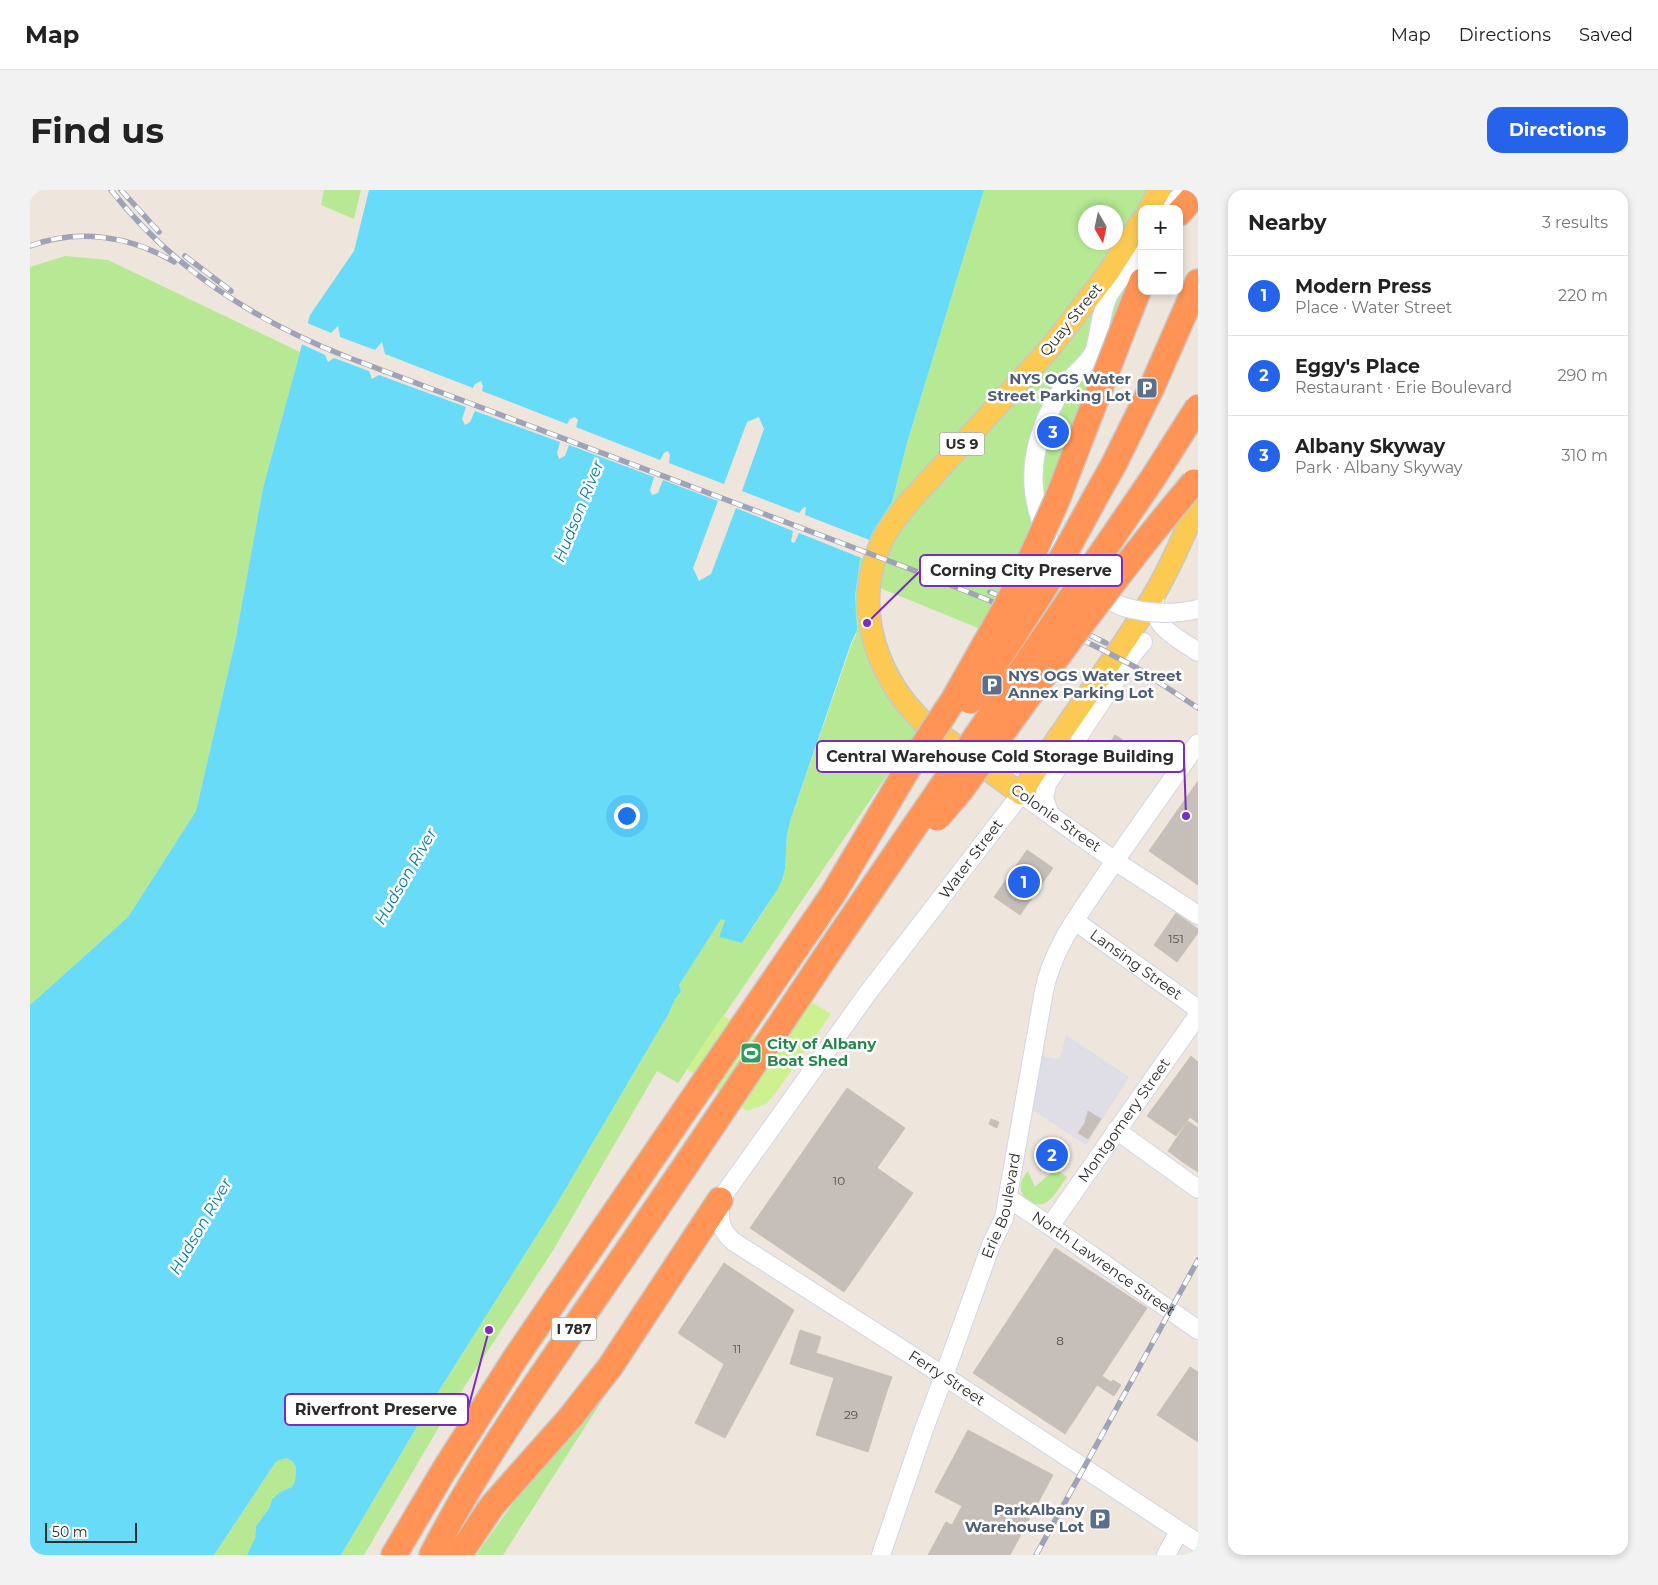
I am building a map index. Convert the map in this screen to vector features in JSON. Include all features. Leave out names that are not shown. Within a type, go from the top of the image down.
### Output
[{"type":"highway","points":[[1183,209],[1198,192]]},
{"type":"highway","name":"I 787","points":[[394,1555],[443,1472],[511,1365],[697,1092],[953,726],[1021,624],[1055,570],[1133,427],[1198,282]]},
{"type":"highway","points":[[834,894],[907,770],[954,699],[1030,560],[1067,474],[1138,291]]},
{"type":"highway","name":"I 787","points":[[432,1555],[474,1483],[541,1376],[1153,478],[1198,407]]},
{"type":"highway","points":[[830,950],[961,790],[1113,582],[1156,527],[1198,479]]},
{"type":"highway","points":[[459,1555],[492,1506],[575,1412],[606,1373],[720,1200]]},
{"type":"main road","points":[[1151,205],[1160,190]]},
{"type":"main road","name":"Quay Street","points":[[898,694],[878,657],[872,639],[868,612],[870,576],[878,550],[886,534],[910,501],[1050,348],[1103,280],[1138,226]]},
{"type":"main road","name":"Water Street","points":[[1021,794],[1159,586],[1198,503]]},
{"type":"main road","name":"Colonie Street","points":[[898,694],[922,722],[1021,794]]},
{"type":"street","points":[[1169,205],[1180,197],[1185,190]]},
{"type":"street","points":[[1138,258],[1108,296],[1095,351],[1062,389],[1050,411],[1040,436],[1033,467],[1033,486],[1038,513],[1052,546],[1064,564],[1083,586],[1093,593],[1124,607],[1157,613],[1198,609]]},
{"type":"street","points":[[1159,586],[1154,603],[1156,618],[1162,627],[1198,652]]},
{"type":"street","points":[[1049,812],[1044,798],[1047,784],[1133,654],[1143,642]]},
{"type":"street","name":"Erie Boulevard","points":[[881,1555],[924,1429],[991,1245],[1004,1218],[1048,974],[1059,946],[1075,921],[1198,743]]},
{"type":"street","name":"Colonie Street","points":[[1021,794],[1049,812],[1115,861],[1198,915]]},
{"type":"street","name":"Water Street","points":[[720,1200],[867,994],[1021,794]]},
{"type":"street","name":"Lansing Street","points":[[1075,921],[1198,1009]]},
{"type":"street","name":"Montgomery Street","points":[[1050,1226],[1198,1015]]},
{"type":"street","points":[[1116,1130],[1198,1189]]},
{"type":"street","name":"North Lawrence Street","points":[[1008,1198],[1198,1330]]},
{"type":"street","name":"Ferry Street","points":[[720,1200],[721,1221],[725,1235],[786,1277],[944,1376],[1198,1543]]},
{"type":"street","points":[[1166,1555],[1179,1531]]},
{"type":"shaded area","points":[[1066,1035],[1129,1077],[1086,1145],[1031,1109],[1042,1056],[1060,1059]]},
{"type":"green space","points":[[324,190],[361,190],[354,219],[321,205]]},
{"type":"green space","points":[[984,190],[1147,190],[1133,215],[1138,226],[1138,286],[1054,534],[1074,567],[1084,577],[1110,592],[1140,600],[1184,604],[1173,621],[1063,579],[1031,537],[983,630],[880,588],[877,617],[895,671],[928,715],[678,1083],[657,1071],[552,1252],[446,1415],[364,1555],[341,1555],[428,1408],[556,1205],[669,1013],[681,991],[679,985],[721,918],[725,920],[719,937],[742,943],[782,880],[785,869],[787,834],[791,818],[856,635],[855,596],[860,560],[873,531],[892,502],[907,443]]},
{"type":"green space","points":[[65,256],[108,260],[300,352],[263,488],[235,642],[196,811],[128,917],[30,1005],[30,267]]},
{"type":"green space","name":"City of Albany Boat Shed","points":[[805,998],[831,1014],[766,1104],[747,1111],[687,1069],[723,1015],[772,1046]]},
{"type":"green space","points":[[1055,1169],[1067,1177],[1050,1200],[1042,1204],[1036,1204],[1025,1198],[1021,1186],[1028,1171],[1035,1187]]},
{"type":"green space","points":[[703,1243],[503,1555],[476,1555],[539,1467],[593,1409]]},
{"type":"green space","points":[[286,1458],[292,1461],[296,1467],[295,1481],[292,1487],[280,1492],[272,1499],[270,1507],[256,1526],[255,1538],[247,1555],[214,1555],[275,1463]]},
{"type":"water","name":"Hudson River","points":[[369,190],[984,190],[907,443],[892,502],[873,531],[860,560],[855,596],[857,630],[791,818],[787,834],[785,869],[782,880],[742,943],[719,937],[725,920],[721,919],[679,985],[681,991],[669,1013],[556,1205],[428,1408],[341,1555],[247,1555],[255,1538],[256,1526],[270,1507],[272,1499],[280,1492],[292,1487],[295,1481],[296,1467],[292,1461],[286,1458],[275,1463],[214,1555],[30,1555],[30,1005],[128,917],[196,811],[235,642],[263,488],[310,315],[354,251]]},
{"type":"pier","points":[[305,322],[331,333],[338,326],[340,337],[375,350],[382,342],[385,354],[473,388],[475,384],[481,381],[482,391],[567,424],[570,419],[575,417],[578,420],[576,427],[660,460],[664,453],[668,451],[670,455],[669,463],[724,484],[747,422],[759,417],[764,429],[742,491],[799,513],[806,507],[805,515],[872,541],[864,559],[799,533],[793,543],[791,541],[793,531],[736,508],[711,574],[699,581],[693,568],[718,501],[663,480],[658,493],[652,495],[650,490],[654,477],[569,445],[565,456],[559,459],[557,453],[560,442],[475,411],[470,422],[465,425],[462,419],[466,407],[379,375],[372,379],[369,371],[334,358],[328,362],[325,355],[299,343]]},
{"type":"building","points":[[1115,735],[1143,753],[1134,767],[1106,749]]},
{"type":"building","points":[[1198,781],[1198,885],[1149,851]]},
{"type":"building","points":[[1027,850],[1053,868],[1020,915],[994,897]]},
{"type":"building","points":[[1176,913],[1198,929],[1198,933],[1177,962],[1154,945]]},
{"type":"building","points":[[1191,1056],[1198,1062],[1198,1083],[1180,1071]]},
{"type":"building","points":[[1180,1071],[1198,1083],[1198,1123],[1161,1097]]},
{"type":"building","points":[[847,1088],[905,1128],[877,1168],[913,1193],[844,1292],[750,1228]]},
{"type":"building","points":[[1161,1097],[1190,1117],[1176,1136],[1147,1116]]},
{"type":"building","points":[[1088,1111],[1101,1119],[1088,1139],[1078,1133],[1085,1123]]},
{"type":"building","points":[[991,1119],[999,1122],[997,1128],[989,1124]]},
{"type":"building","points":[[1188,1121],[1198,1128],[1198,1142],[1184,1163],[1168,1151]]},
{"type":"building","points":[[1198,1142],[1198,1172],[1184,1163]]},
{"type":"building","points":[[1055,1248],[1147,1308],[1102,1376],[1111,1382],[1113,1380],[1121,1385],[1114,1396],[1097,1385],[1065,1434],[973,1373]]},
{"type":"building","points":[[724,1263],[794,1310],[725,1438],[695,1423],[724,1364],[678,1333]]},
{"type":"building","points":[[800,1330],[821,1337],[816,1353],[892,1377],[886,1394],[790,1364]]},
{"type":"building","points":[[1190,1367],[1198,1372],[1198,1442],[1157,1415]]},
{"type":"building","points":[[834,1378],[886,1394],[868,1452],[816,1435]]},
{"type":"building","points":[[968,1430],[1053,1475],[1010,1555],[928,1555],[946,1522],[952,1525],[962,1506],[935,1492]]},
{"type":"railway","points":[[111,190],[135,218],[188,268],[248,309],[313,342],[347,357],[905,567],[1051,625],[1137,668],[1198,708]]},
{"type":"railway","points":[[121,190],[159,232]]},
{"type":"railway","points":[[30,246],[48,240],[67,237],[104,238],[140,246],[174,262]]},
{"type":"railway","points":[[185,256],[231,291]]},
{"type":"railway","points":[[990,592],[1063,622],[1106,643]]},
{"type":"railway","points":[[1036,1555],[1198,1260]]},
{"type":"place","name":"NYS OGS Water Street Parking Lot","points":[[1147,388]]},
{"type":"place","name":"Albany Skyway","points":[[1053,432]]},
{"type":"place","name":"Corning City Preserve","points":[[867,623]]},
{"type":"place","name":"NYS OGS Water Street Annex Parking Lot","points":[[992,685]]},
{"type":"place","name":"Central Warehouse Cold Storage Building","points":[[1186,816]]},
{"type":"place","name":"Modern Press","points":[[1024,882]]},
{"type":"place","name":"City of Albany Boat Shed","points":[[751,1053]]},
{"type":"place","name":"Eggy's Place","points":[[1052,1155]]},
{"type":"place","name":"Riverfront Preserve","points":[[489,1330]]},
{"type":"place","name":"ParkAlbany Warehouse Lot","points":[[1100,1519]]}]
